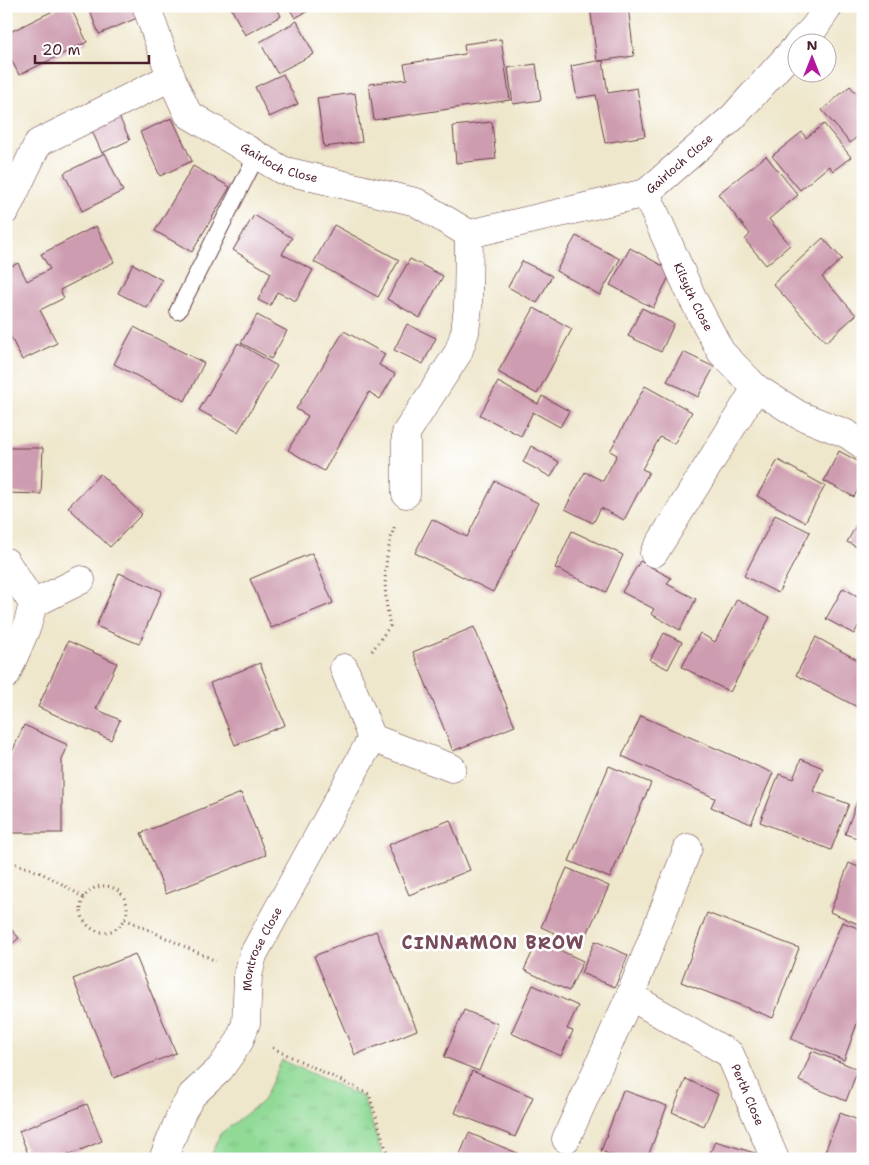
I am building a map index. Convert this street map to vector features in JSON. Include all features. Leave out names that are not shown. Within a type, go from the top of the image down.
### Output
[{"type":"street","points":[[810,32],[829,6]]},
{"type":"street","name":"Gairloch Close","points":[[147,8],[171,77],[188,114],[282,170],[416,202],[469,234],[646,193],[733,117],[786,58]]},
{"type":"street","points":[[6,210],[38,144],[171,77]]},
{"type":"street","name":"Kilsyth Close","points":[[646,193],[693,299],[721,352],[756,388],[799,415],[857,433]]},
{"type":"street","points":[[406,494],[406,433],[458,354],[465,332],[468,307],[469,234]]},
{"type":"street","points":[[654,553],[756,388]]},
{"type":"street","points":[[6,562],[33,604]]},
{"type":"street","points":[[6,675],[33,604],[81,580]]},
{"type":"street","points":[[344,668],[372,738],[452,768]]},
{"type":"street","name":"Montrose Close","points":[[163,1159],[182,1112],[192,1095],[220,1069],[239,1042],[243,1033],[247,1011],[248,976],[253,956],[372,738]]},
{"type":"street","points":[[566,1139],[630,996],[688,848]]},
{"type":"street","name":"Perth Close","points":[[630,996],[730,1054],[775,1159]]},
{"type":"lane","points":[[178,312],[257,155]]},
{"type":"path","points":[[344,668],[366,659],[390,626],[386,606],[386,562],[390,539],[406,494]]},
{"type":"path","points":[[6,860],[55,878],[84,898]]},
{"type":"path","points":[[103,885],[118,889],[127,903],[128,911],[125,919],[121,925],[108,932],[94,929],[83,919],[81,912],[81,905],[88,891],[103,885]]},
{"type":"path","points":[[125,919],[248,976]]},
{"type":"path","points":[[243,1033],[369,1094],[389,1159]]},
{"type":"green space","points":[[282,1060],[363,1097],[384,1159],[210,1159],[220,1134],[263,1101]]},
{"type":"building","points":[[63,6],[70,6],[87,42],[19,75],[6,49],[6,34]]},
{"type":"building","points":[[88,6],[138,6],[142,16],[99,34]]},
{"type":"building","points":[[230,6],[276,6],[281,16],[245,35]]},
{"type":"building","points":[[288,6],[317,6],[295,18]]},
{"type":"building","points":[[590,6],[628,6],[634,56],[598,61],[603,61],[608,93],[637,88],[645,136],[605,143],[596,95],[577,98],[571,66],[597,61]]},
{"type":"building","points":[[297,21],[314,54],[277,73],[260,42]]},
{"type":"building","points":[[501,39],[510,100],[374,120],[369,84],[407,79],[404,64],[465,54],[464,44]]},
{"type":"building","points":[[536,64],[541,100],[513,104],[508,68]]},
{"type":"building","points":[[283,74],[298,104],[269,117],[255,87]]},
{"type":"building","points":[[850,86],[863,101],[863,132],[850,143],[822,110]]},
{"type":"building","points":[[355,93],[362,142],[324,147],[317,98]]},
{"type":"building","points":[[116,110],[130,140],[102,153],[88,122]]},
{"type":"building","points":[[172,118],[192,161],[160,176],[140,132]]},
{"type":"building","points":[[492,122],[496,159],[456,163],[453,126]]},
{"type":"building","points":[[824,124],[851,157],[833,171],[829,166],[800,190],[772,156],[802,132],[806,138]]},
{"type":"building","points":[[105,153],[123,191],[82,211],[64,173]]},
{"type":"building","points":[[766,156],[798,195],[769,219],[790,245],[766,265],[745,240],[750,234],[718,194]]},
{"type":"building","points":[[193,166],[230,187],[192,252],[155,231]]},
{"type":"building","points":[[254,215],[292,238],[282,254],[313,270],[296,301],[277,292],[270,306],[258,300],[271,273],[233,250]]},
{"type":"building","points":[[334,225],[399,260],[378,297],[314,262]]},
{"type":"building","points":[[96,226],[114,262],[60,290],[64,298],[40,310],[57,343],[22,360],[6,327],[6,269],[18,263],[27,281],[50,269],[41,254]]},
{"type":"building","points":[[576,236],[620,259],[600,295],[556,271]]},
{"type":"building","points":[[823,238],[842,259],[822,277],[856,315],[826,342],[773,284]]},
{"type":"building","points":[[630,248],[672,271],[653,308],[610,285]]},
{"type":"building","points":[[410,259],[443,276],[420,318],[387,299]]},
{"type":"building","points":[[522,261],[552,276],[537,303],[508,287]]},
{"type":"building","points":[[133,264],[162,280],[147,308],[118,293]]},
{"type":"building","points":[[534,308],[572,329],[537,394],[498,372]]},
{"type":"building","points":[[642,308],[674,324],[661,352],[628,336]]},
{"type":"building","points":[[257,315],[287,331],[271,359],[241,343]]},
{"type":"building","points":[[407,324],[436,338],[423,364],[394,350]]},
{"type":"building","points":[[134,327],[204,363],[185,401],[114,364]]},
{"type":"building","points":[[344,331],[385,354],[379,365],[395,374],[380,399],[369,392],[324,471],[288,450],[308,416],[296,409]]},
{"type":"building","points":[[238,343],[277,366],[238,432],[199,410]]},
{"type":"building","points":[[683,352],[714,367],[698,397],[667,381]]},
{"type":"building","points":[[498,382],[538,404],[542,396],[569,411],[560,427],[533,412],[521,436],[480,415]]},
{"type":"building","points":[[645,386],[692,412],[674,444],[660,437],[642,469],[649,472],[624,520],[601,508],[593,523],[565,509],[585,472],[603,481],[617,455],[610,451]]},
{"type":"building","points":[[531,446],[559,462],[551,477],[523,462]]},
{"type":"building","points":[[6,448],[43,448],[41,494],[6,493]]},
{"type":"building","points":[[839,451],[863,464],[863,480],[854,497],[824,481]]},
{"type":"building","points":[[778,460],[825,486],[805,522],[757,496]]},
{"type":"building","points":[[100,474],[142,514],[110,547],[68,507]]},
{"type":"building","points":[[495,481],[538,503],[493,592],[415,553],[432,519],[467,537]]},
{"type":"building","points":[[863,513],[863,550],[847,542]]},
{"type":"building","points":[[775,515],[810,532],[778,593],[744,576]]},
{"type":"building","points":[[572,531],[623,555],[606,592],[555,568]]},
{"type":"building","points":[[312,553],[333,603],[271,628],[250,579]]},
{"type":"building","points":[[640,561],[671,578],[667,584],[696,599],[680,630],[651,614],[654,609],[622,592]]},
{"type":"building","points":[[119,573],[162,591],[139,644],[96,626]]},
{"type":"building","points":[[843,588],[863,599],[863,617],[854,634],[826,619]]},
{"type":"building","points":[[737,599],[770,617],[730,692],[682,667],[700,633],[715,642]]},
{"type":"building","points":[[474,627],[515,726],[453,751],[413,652]]},
{"type":"building","points":[[664,633],[682,642],[668,669],[650,660]]},
{"type":"building","points":[[816,637],[863,663],[863,710],[796,675]]},
{"type":"building","points":[[68,641],[117,663],[96,709],[120,720],[111,740],[38,707]]},
{"type":"building","points":[[260,663],[285,725],[235,745],[210,683]]},
{"type":"building","points":[[641,716],[773,773],[751,824],[711,807],[715,798],[622,756]]},
{"type":"building","points":[[24,725],[68,745],[62,760],[62,833],[9,833],[8,761]]},
{"type":"building","points":[[801,759],[823,768],[813,791],[849,804],[831,850],[760,822],[779,774],[793,779]]},
{"type":"building","points":[[609,766],[651,783],[610,878],[569,861]]},
{"type":"building","points":[[861,791],[863,792],[863,840],[845,834]]},
{"type":"building","points":[[241,793],[266,855],[166,894],[141,833]]},
{"type":"building","points":[[450,820],[470,870],[409,895],[388,845]]},
{"type":"building","points":[[849,863],[863,869],[863,926],[830,912]]},
{"type":"building","points":[[567,868],[609,886],[582,945],[541,927]]},
{"type":"building","points":[[707,913],[799,948],[773,1018],[681,982]]},
{"type":"building","points":[[842,922],[863,930],[863,1007],[844,1060],[791,1039]]},
{"type":"building","points":[[6,923],[19,938],[6,949]]},
{"type":"building","points":[[376,931],[417,1030],[355,1055],[314,956]]},
{"type":"building","points":[[538,940],[583,961],[569,991],[524,970]]},
{"type":"building","points":[[595,941],[628,955],[615,987],[581,973]]},
{"type":"building","points":[[135,954],[176,1053],[114,1078],[73,979]]},
{"type":"building","points":[[533,985],[578,1006],[567,1029],[573,1031],[561,1056],[511,1033]]},
{"type":"building","points":[[464,1010],[498,1024],[479,1071],[444,1057]]},
{"type":"building","points":[[812,1051],[858,1069],[846,1101],[799,1081]]},
{"type":"building","points":[[472,1071],[533,1097],[515,1137],[455,1113]]},
{"type":"building","points":[[686,1079],[718,1094],[704,1126],[672,1112]]},
{"type":"building","points":[[623,1090],[667,1106],[647,1159],[622,1159],[601,1151]]},
{"type":"building","points":[[87,1104],[102,1141],[59,1159],[30,1159],[19,1131]]},
{"type":"building","points":[[840,1113],[863,1122],[863,1152],[860,1159],[822,1159]]},
{"type":"building","points":[[469,1133],[517,1153],[514,1159],[458,1159]]},
{"type":"building","points":[[715,1141],[758,1154],[756,1159],[708,1159]]},
{"type":"district","name":"CINNAMON BROW","points":[[493,943]]}]
